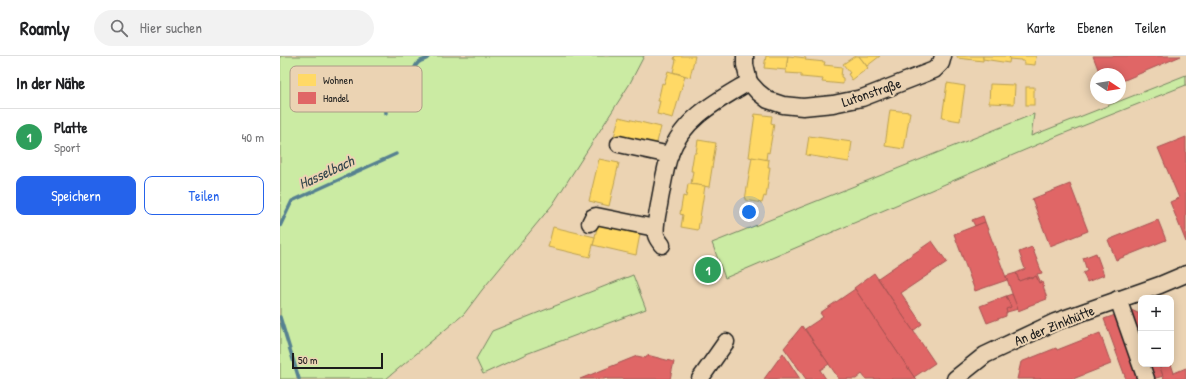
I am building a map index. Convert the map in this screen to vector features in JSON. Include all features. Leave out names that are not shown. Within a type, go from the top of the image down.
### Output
[{"type":"street","points":[[662,245],[656,234],[655,228],[666,168],[677,138],[694,118],[750,82],[744,65],[744,56]]},
{"type":"street","name":"Lutonstraße","points":[[750,82],[764,98],[783,105],[803,107],[832,104],[862,98],[934,70],[941,63],[943,56]]},
{"type":"street","points":[[619,144],[670,155]]},
{"type":"street","points":[[590,223],[593,217],[600,217],[655,228]]},
{"type":"street","name":"An der Zinkhütte","points":[[955,379],[985,355],[1055,322],[1160,285],[1186,274]]},
{"type":"street","points":[[1118,299],[1146,379]]},
{"type":"street","points":[[700,379],[726,342]]},
{"type":"green space","points":[[280,56],[644,56],[629,85],[553,204],[464,314],[386,379],[280,379]]},
{"type":"green space","points":[[1186,75],[1186,85],[1060,135],[725,278],[712,243],[1034,114],[1031,136],[1112,104],[1126,104],[1126,99]]},
{"type":"green space","points":[[633,275],[646,309],[526,354],[483,374],[476,359],[492,331]]},
{"type":"building: Wohnen","points":[[675,56],[695,56],[690,77],[673,72],[676,60],[674,59]]},
{"type":"building: Wohnen","points":[[766,56],[788,56],[786,70],[764,68]]},
{"type":"building: Wohnen","points":[[788,56],[806,58],[805,60],[825,62],[824,65],[842,67],[841,77],[843,78],[843,84],[822,82],[823,79],[801,77],[801,74],[786,73]]},
{"type":"building: Wohnen","points":[[855,56],[859,56],[868,68],[852,80],[848,74],[850,73],[843,64]]},
{"type":"building: Wohnen","points":[[859,56],[880,56],[867,66]]},
{"type":"building: Wohnen","points":[[957,56],[983,56],[983,61],[957,58]]},
{"type":"building: Wohnen","points":[[983,56],[1010,56],[1009,63],[983,59]]},
{"type":"building: Wohnen","points":[[1010,56],[1036,56],[1035,65],[1024,64],[1024,61],[1021,60],[1009,59]]},
{"type":"building: Wohnen","points":[[668,71],[685,76],[673,118],[657,114],[662,83],[664,84]]},
{"type":"building: Wohnen","points":[[947,83],[965,86],[960,121],[942,118]]},
{"type":"building: Wohnen","points":[[990,84],[1015,85],[1014,104],[989,103]]},
{"type":"building: Wohnen","points":[[1026,87],[1034,87],[1034,105],[1026,105]]},
{"type":"building: Wohnen","points":[[890,110],[910,112],[904,149],[885,146]]},
{"type":"building: Wohnen","points":[[755,114],[772,116],[771,123],[774,124],[769,153],[767,152],[766,160],[749,157]]},
{"type":"building: Wohnen","points":[[619,117],[661,127],[656,146],[614,137]]},
{"type":"building: Wohnen","points":[[809,136],[852,142],[849,162],[806,155]]},
{"type":"building: Wohnen","points":[[698,140],[716,143],[709,187],[691,184],[693,171],[691,171]]},
{"type":"building: Wohnen","points":[[752,157],[769,160],[768,167],[770,167],[766,197],[764,196],[762,203],[745,200]]},
{"type":"building: Wohnen","points":[[599,159],[619,163],[609,206],[589,201]]},
{"type":"building: Wohnen","points":[[688,184],[705,186],[698,230],[681,227],[683,215],[680,214],[683,196],[686,197]]},
{"type":"building: Wohnen","points":[[598,224],[640,234],[636,255],[593,245]]},
{"type":"building: Wohnen","points":[[553,227],[595,237],[590,257],[548,247]]},
{"type":"building: Handel","points":[[1093,56],[1181,56],[1126,79],[1126,68],[1098,68]]},
{"type":"building: Handel","points":[[1186,137],[1186,242],[1170,202],[1179,198],[1158,148]]},
{"type":"building: Handel","points":[[1070,184],[1088,231],[1050,246],[1032,199]]},
{"type":"building: Handel","points":[[983,216],[985,222],[975,226],[972,220]]},
{"type":"building: Handel","points":[[1158,220],[1166,240],[1116,260],[1108,240]]},
{"type":"building: Handel","points":[[985,222],[1007,280],[975,291],[954,234]]},
{"type":"building: Handel","points":[[932,241],[947,262],[901,293],[922,324],[913,331],[878,278]]},
{"type":"building: Handel","points":[[1032,247],[1042,273],[1037,274],[1041,283],[1039,283],[1036,276],[1031,279],[1030,277],[1019,281],[1016,273],[1025,269],[1019,252]]},
{"type":"building: Handel","points":[[1096,253],[1104,275],[1087,282],[1083,273],[1087,271],[1083,258]]},
{"type":"building: Handel","points":[[874,273],[935,363],[914,377],[854,288]]},
{"type":"building: Handel","points":[[1016,273],[1019,281],[1030,277],[1031,279],[1036,276],[1039,283],[1042,282],[1047,299],[1018,311],[1006,276]]},
{"type":"building: Handel","points":[[855,289],[916,379],[866,379],[862,374],[856,379],[839,379],[805,329],[823,317],[820,313]]},
{"type":"building: Handel","points":[[1012,294],[1018,309],[1007,312],[1006,309],[1011,307],[1006,296]]},
{"type":"building: Handel","points":[[1006,296],[1011,307],[1006,309],[1006,316],[987,323],[980,306]]},
{"type":"building: Handel","points":[[1129,309],[1138,313],[1138,338]]},
{"type":"building: Handel","points":[[1118,314],[1124,330],[1121,331],[1138,379],[1126,379],[1104,319]]},
{"type":"building: Handel","points":[[802,326],[829,364],[820,370],[826,379],[806,379],[784,348]]},
{"type":"building: Handel","points":[[1100,333],[1111,364],[1073,379],[1017,379],[1021,362]]},
{"type":"building: Handel","points":[[783,353],[800,379],[764,379]]},
{"type":"building: Handel","points":[[647,355],[674,362],[670,379],[580,379],[637,356],[646,358]]},
{"type":"building: Handel","points":[[1148,367],[1160,367],[1163,376],[1153,379]]},
{"type":"building: Handel","points":[[1160,367],[1172,367],[1174,373],[1186,368],[1186,379],[1164,379]]},
{"type":"waterway","name":"Hasselbach","points":[[416,66],[420,61],[427,59],[429,56]]},
{"type":"waterway","name":"Hasselbach","points":[[280,226],[292,201],[396,154]]},
{"type":"waterway","name":"Hasselbach","points":[[280,317],[299,379]]},
{"type":"place","name":"Platte","points":[[708,270]]}]
